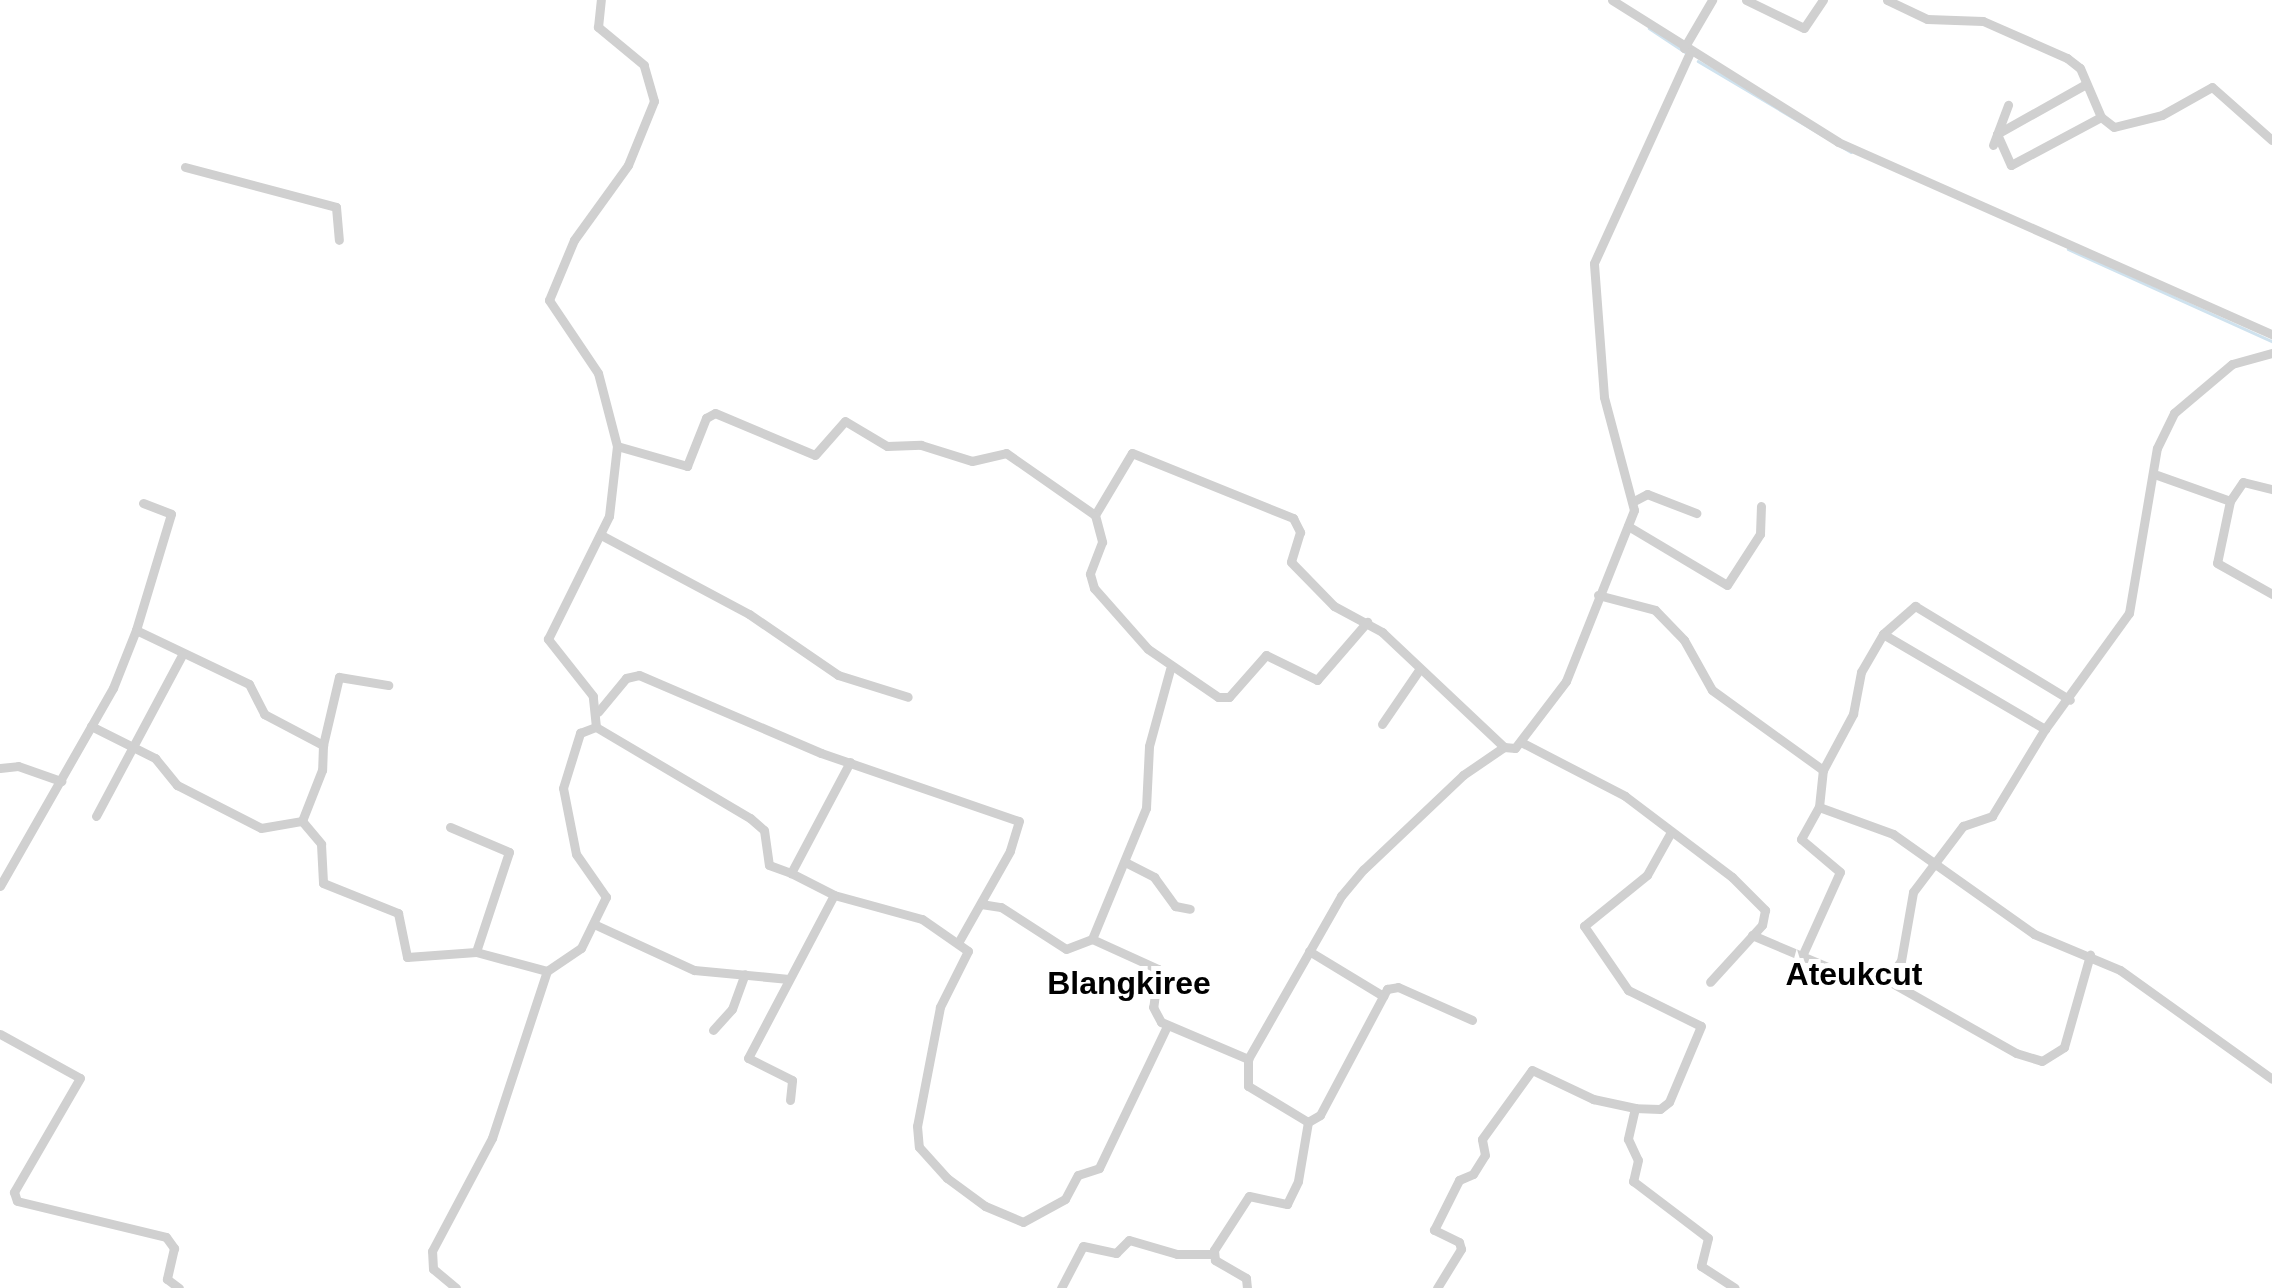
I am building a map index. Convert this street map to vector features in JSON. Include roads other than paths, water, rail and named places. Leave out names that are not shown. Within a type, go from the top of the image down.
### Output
[{"type":"street","points":[[596,727],[598,712],[586,684],[548,638],[601,535],[617,446],[598,373],[549,304],[574,240],[628,165],[654,101],[644,65],[598,27],[601,0]]},
{"type":"street","points":[[1612,0],[1838,142],[2272,334]]},
{"type":"street","points":[[1095,515],[1129,453],[1279,511],[1299,524],[1291,562],[1334,606],[1367,622],[1510,751],[1566,681],[1628,526],[1634,500],[1604,397],[1596,250],[1712,0]]},
{"type":"street","points":[[1746,0],[1761,3],[1804,28],[1823,0]]},
{"type":"street","points":[[1887,0],[1927,18],[1983,21],[2067,58],[2086,84],[2101,117],[2126,128],[2212,87],[2272,140]]},
{"type":"street","points":[[1996,134],[2086,84]]},
{"type":"street","points":[[1993,145],[2008,104]]},
{"type":"street","points":[[1996,134],[2011,165],[2101,117]]},
{"type":"street","points":[[185,167],[336,207],[339,240]]},
{"type":"street","points":[[1887,980],[1901,962],[1908,902],[1934,860],[1972,818],[1992,816],[2045,729],[2073,696],[2134,602],[2157,475],[2158,448],[2182,402],[2232,364],[2272,353]]},
{"type":"street","points":[[617,446],[687,466],[706,418],[714,413],[815,455],[845,421],[887,446],[921,445],[972,461],[1006,453],[1095,515],[1102,542],[1091,581],[1170,668],[1224,698],[1266,655],[1317,680],[1367,622]]},
{"type":"street","points":[[2157,475],[2230,501]]},
{"type":"street","points":[[2271,486],[2243,482],[2230,501],[2217,564],[2272,594]]},
{"type":"street","points":[[1634,500],[1647,494],[1696,513]]},
{"type":"street","points":[[0,886],[92,726],[136,630],[171,514],[143,503]]},
{"type":"street","points":[[1628,526],[1729,584],[1762,529],[1762,506]]},
{"type":"street","points":[[601,535],[749,614],[838,675],[908,697]]},
{"type":"street","points":[[1598,595],[1656,610],[1684,640],[1712,690],[1823,770]]},
{"type":"street","points":[[1802,956],[1840,872],[1802,844],[1819,807],[1823,770],[1853,714],[1860,672],[1883,634],[1916,606],[2073,696]]},
{"type":"street","points":[[136,630],[182,656],[248,684],[264,714],[324,745]]},
{"type":"street","points":[[1883,634],[2045,729]]},
{"type":"street","points":[[96,816],[137,748],[182,656]]},
{"type":"street","points":[[1092,939],[1146,808],[1149,746],[1170,668]]},
{"type":"street","points":[[1382,724],[1419,670]]},
{"type":"street","points":[[598,712],[626,678],[639,675],[850,762],[1019,820],[1020,830],[959,941]]},
{"type":"street","points":[[302,821],[322,770],[339,677],[388,686]]},
{"type":"street","points":[[92,726],[137,748],[170,780],[261,828],[302,821]]},
{"type":"street","points":[[596,727],[750,818],[764,830],[769,865],[834,894],[922,919],[959,941],[968,951],[940,1008],[919,1146],[947,1178],[1014,1219],[1032,1222],[1069,1195],[1078,1175],[1099,1168],[1167,1026]]},
{"type":"street","points":[[456,1288],[430,1259],[492,1138],[547,971],[582,948],[596,925],[605,894],[576,854],[564,788],[580,733],[596,727]]},
{"type":"street","points":[[1520,742],[1625,796],[1764,910],[1752,935],[1710,982]]},
{"type":"street","points":[[1308,1122],[1248,1086],[1248,1059],[1309,952],[1364,869],[1463,775],[1504,747]]},
{"type":"street","points":[[792,873],[850,762]]},
{"type":"street","points":[[0,768],[18,766],[60,781]]},
{"type":"street","points":[[1819,807],[1892,834],[2034,934],[2090,954],[2272,1079]]},
{"type":"street","points":[[302,821],[321,844],[322,883],[398,913],[407,958],[476,952],[547,971]]},
{"type":"street","points":[[450,827],[509,852],[476,952]]},
{"type":"street","points":[[1437,1288],[1461,1250],[1459,1242],[1434,1230],[1459,1180],[1473,1174],[1485,1155],[1482,1139],[1532,1070],[1593,1099],[1634,1108],[1660,1109],[1668,1102],[1701,1026],[1628,990],[1584,923],[1631,893],[1671,832]]},
{"type":"street","points":[[1125,862],[1154,876],[1175,906],[1190,909]]},
{"type":"street","points":[[790,1100],[792,1080],[748,1058],[834,894]]},
{"type":"street","points":[[981,904],[1002,907],[1066,949],[1092,939],[1158,969],[1154,1007],[1167,1026],[1248,1059]]},
{"type":"street","points":[[596,925],[694,970],[789,979]]},
{"type":"street","points":[[1752,935],[1854,978],[1887,980],[2016,1053],[2042,1061],[2064,1047],[2090,954]]},
{"type":"street","points":[[1309,952],[1383,996]]},
{"type":"street","points":[[713,1030],[732,1009],[744,974]]},
{"type":"street","points":[[1213,1254],[1248,1196],[1287,1204],[1298,1180],[1308,1122],[1320,1115],[1383,996],[1398,987],[1472,1020]]},
{"type":"street","points":[[0,1034],[80,1078],[14,1197],[24,1205],[166,1237],[174,1248],[168,1279],[179,1288]]},
{"type":"street","points":[[1634,1108],[1628,1139],[1638,1160],[1633,1181],[1708,1238],[1701,1266],[1736,1288]]},
{"type":"street","points":[[1061,1288],[1083,1246],[1116,1253],[1129,1240],[1177,1254],[1213,1254],[1246,1278],[1247,1288]]},
{"type":"waterway","points":[[1649,28],[1685,52]]},
{"type":"waterway","points":[[1698,61],[1851,152]]},
{"type":"waterway","points":[[2068,249],[2272,341]]},
{"type":"district","name":"Ateukcut","points":[[1854,974]]},
{"type":"district","name":"Blangkiree","points":[[1129,983]]}]
